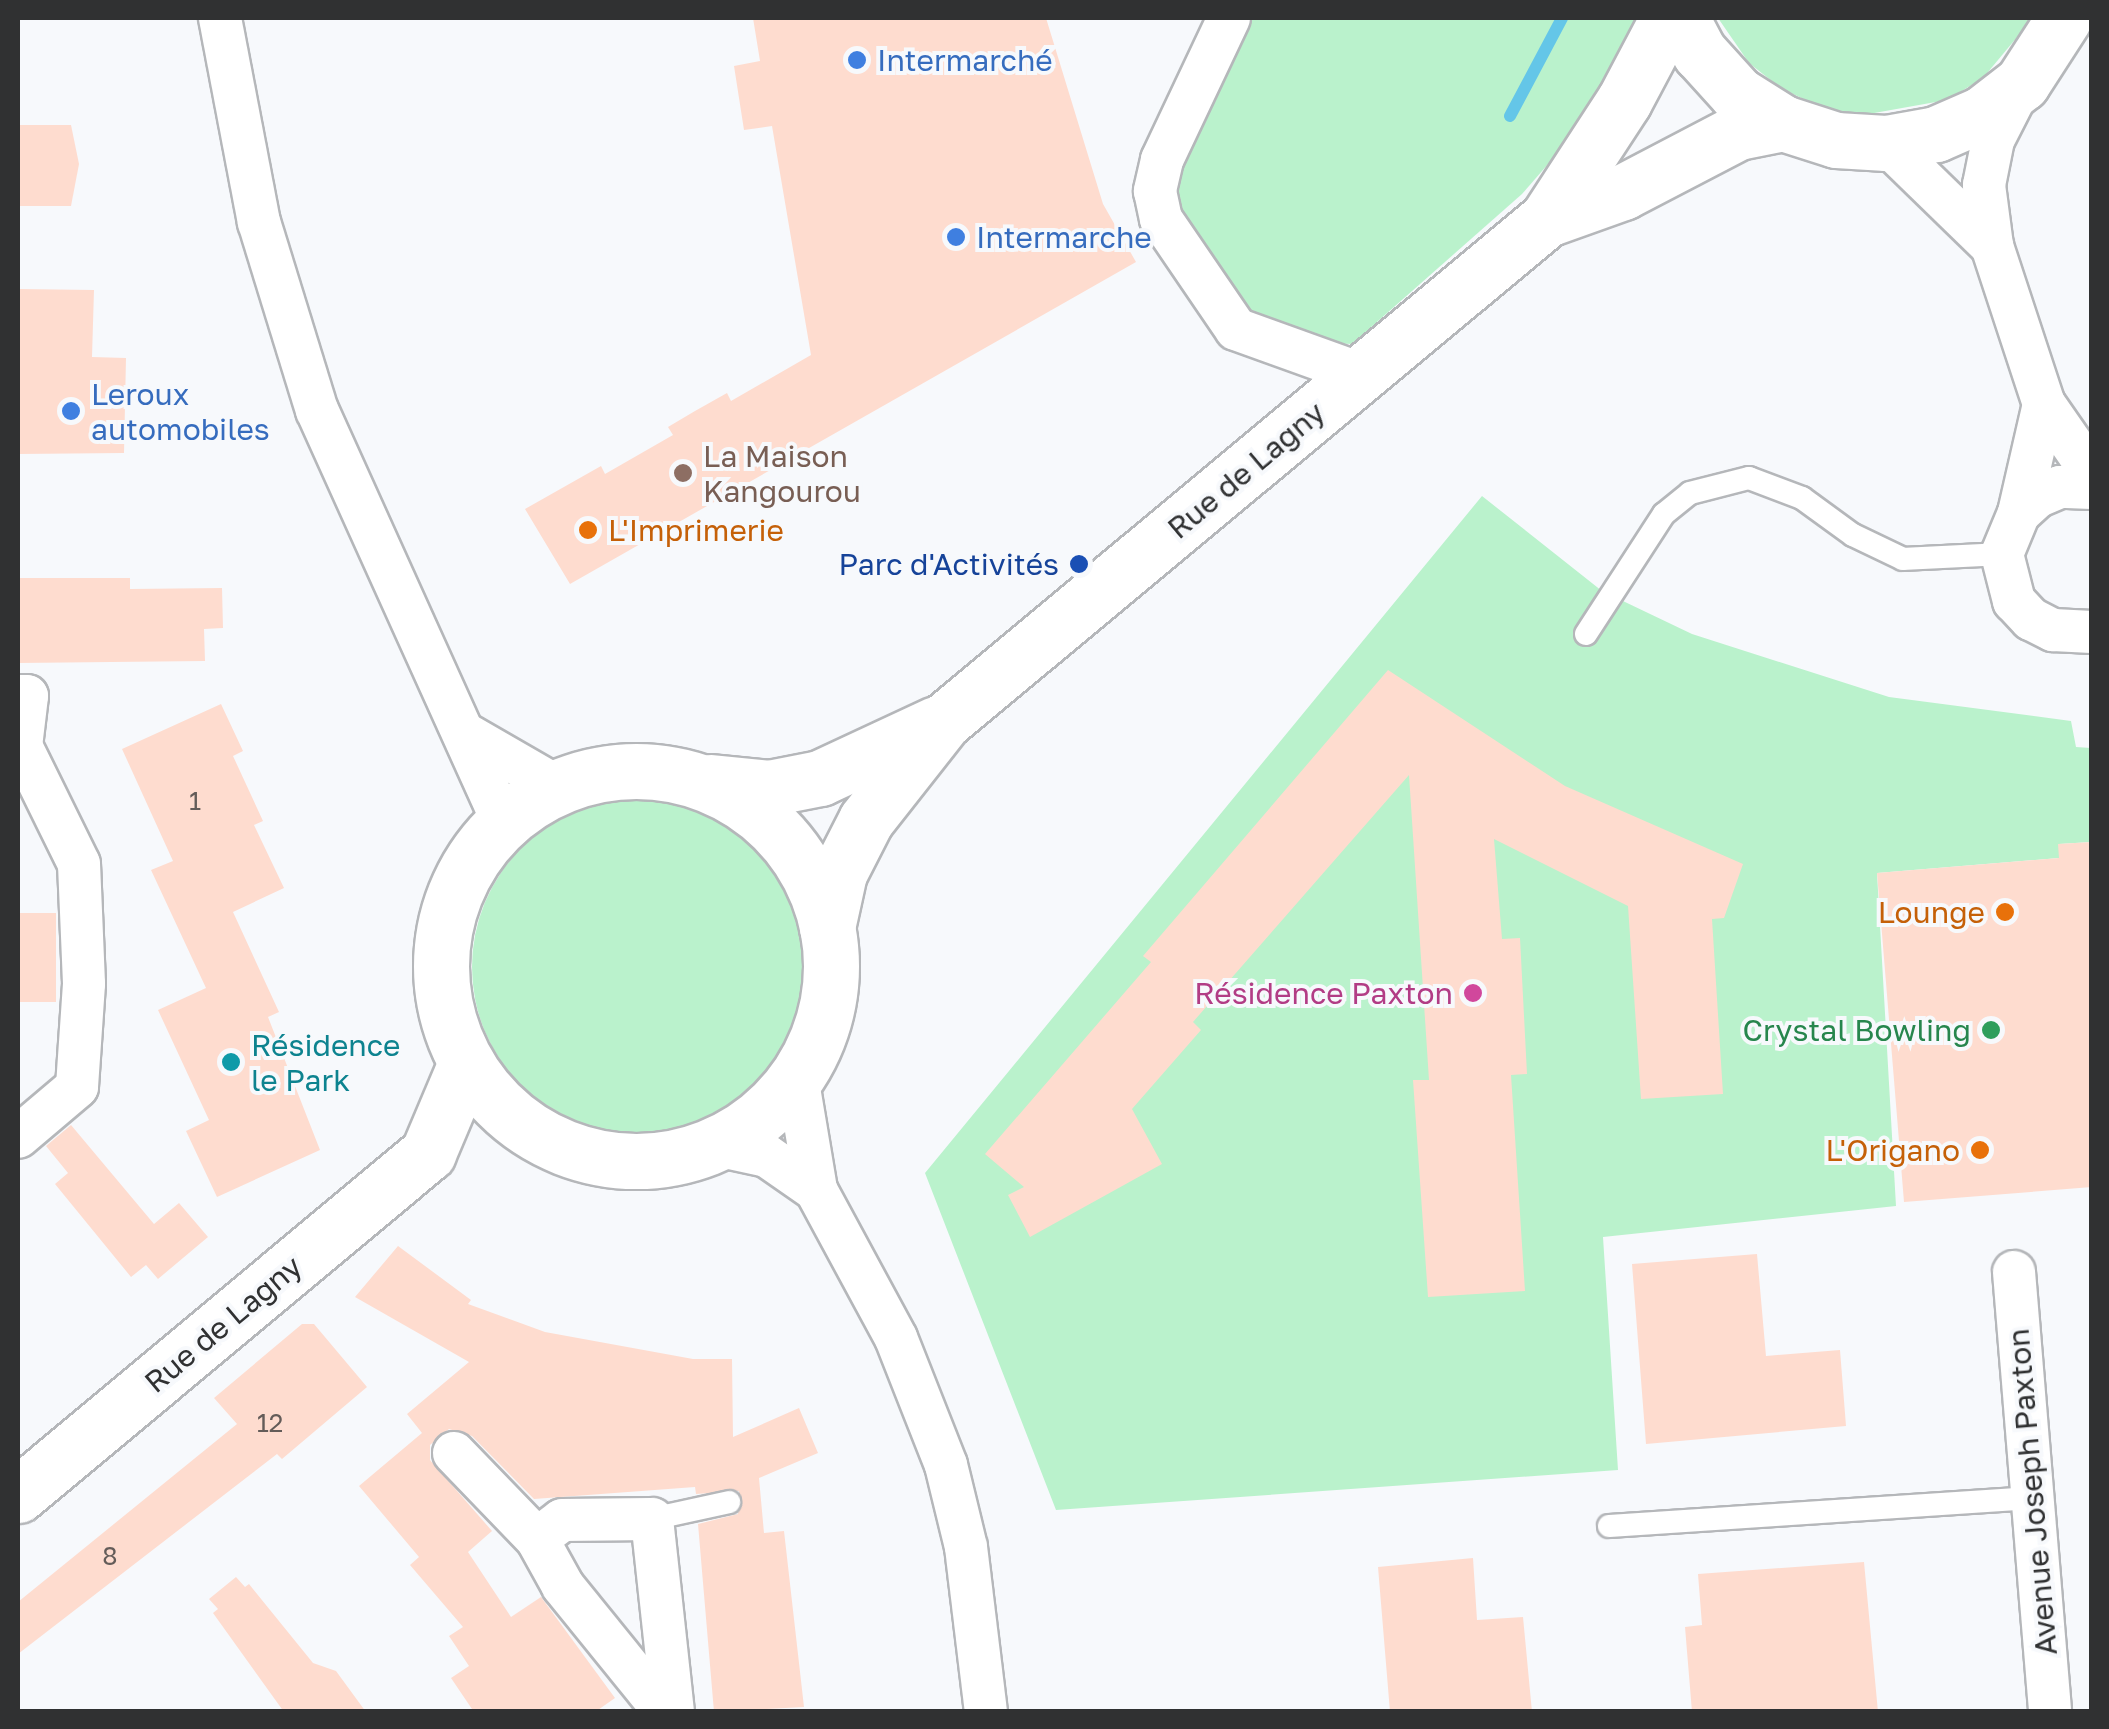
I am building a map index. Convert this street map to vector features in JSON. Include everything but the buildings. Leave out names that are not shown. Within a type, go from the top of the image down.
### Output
[{"type":"main road","name":"Rue de Lagny","points":[[827,928],[839,872],[866,820],[944,720],[1548,219],[1624,101],[1668,18]]},
{"type":"main road","points":[[1681,18],[1700,53],[1737,94],[1784,124],[1836,140],[1886,144],[1951,128],[2022,82],[2064,18]]},
{"type":"main road","name":"Rue de Lagny","points":[[1548,219],[1623,192],[1738,132],[1784,124]]},
{"type":"main road","name":"Rue de Lagny","points":[[696,780],[770,788],[820,778],[944,720]]},
{"type":"main road","points":[[650,770],[696,780],[743,802],[782,836],[810,878],[827,928],[830,979],[821,1030],[798,1076],[762,1116],[716,1145],[672,1158],[624,1162],[573,1154],[536,1134],[496,1103],[466,1063],[443,1001],[442,935],[463,872],[504,820],[556,786],[602,773],[650,770]]},
{"type":"main road","name":"Rue de Lagny","points":[[18,1495],[428,1153],[466,1063]]},
{"type":"main road","name":"Rue de Lagny","points":[[428,1153],[536,1134]]},
{"type":"street","points":[[220,18],[259,222],[317,410],[469,736],[504,820]]},
{"type":"street","points":[[1229,18],[1162,160],[1156,191],[1161,219],[1236,329],[1361,374]]},
{"type":"street","points":[[2022,82],[1993,140],[1984,184],[1992,246],[2044,404],[2092,472]]},
{"type":"street","points":[[1886,144],[1992,246]]},
{"type":"street","points":[[2044,404],[2018,513],[2002,554],[2014,601],[2072,631],[2092,661]]},
{"type":"street","points":[[2018,513],[2060,488],[2092,488]]},
{"type":"street","points":[[18,696],[27,696],[21,746],[79,864],[84,984],[78,1087],[18,1136]]},
{"type":"street","points":[[469,736],[556,786]]},
{"type":"street","points":[[798,1076],[816,1190],[896,1338],[946,1465],[966,1547],[986,1712]]},
{"type":"street","points":[[716,1145],[768,1156],[816,1190]]},
{"type":"street","name":"Avenue Joseph Paxton","points":[[2014,1272],[2050,1712]]},
{"type":"street","points":[[454,1452],[537,1539],[563,1586],[665,1712]]},
{"type":"street","points":[[537,1539],[562,1520],[652,1519],[672,1712]]},
{"type":"lane","points":[[1586,634],[1664,514],[1690,493],[1749,478],[1802,498],[1852,535],[1903,559],[2002,554]]},
{"type":"lane","points":[[1609,1526],[2032,1498]]},
{"type":"lane","points":[[652,1519],[729,1502]]},
{"type":"green space","points":[[1241,18],[1640,18],[1582,125],[1522,194],[1352,344],[1328,343],[1239,312],[1170,211],[1167,175]]},
{"type":"green space","points":[[1718,18],[2033,18],[1983,78],[1947,100],[1863,115],[1821,107],[1782,89],[1749,63]]},
{"type":"green space","points":[[1482,496],[1602,591],[1692,634],[1889,697],[2071,721],[2076,747],[2091,748],[2091,842],[2059,844],[2059,858],[1877,873],[1896,1206],[1603,1237],[1618,1470],[1056,1510],[925,1173]]},
{"type":"green space","points":[[623,799],[657,799],[719,818],[747,837],[770,860],[796,903],[808,950],[805,1000],[789,1046],[770,1074],[747,1097],[719,1116],[689,1128],[657,1135],[623,1135],[561,1116],[533,1097],[510,1074],[491,1046],[479,1016],[472,984],[472,950],[491,888],[510,860],[533,837],[561,818],[591,806]]},
{"type":"waterway","points":[[1510,116],[1562,18]]},
{"type":"place","name":"Intermarché","points":[[857,60]]},
{"type":"place","name":"Intermarche","points":[[956,237]]},
{"type":"place","name":"Leroux automobiles","points":[[71,411]]},
{"type":"place","name":"La Maison Kangourou","points":[[683,473]]},
{"type":"place","name":"L'Imprimerie","points":[[588,530]]},
{"type":"place","name":"Parc d'Activités","points":[[1079,564]]},
{"type":"place","name":"Lounge","points":[[2005,912]]},
{"type":"place","name":"Résidence Paxton","points":[[1473,993]]},
{"type":"place","name":"Crystal Bowling","points":[[1991,1030]]},
{"type":"place","name":"Résidence le Park","points":[[231,1062]]},
{"type":"place","name":"L'Origano","points":[[1980,1150]]}]
